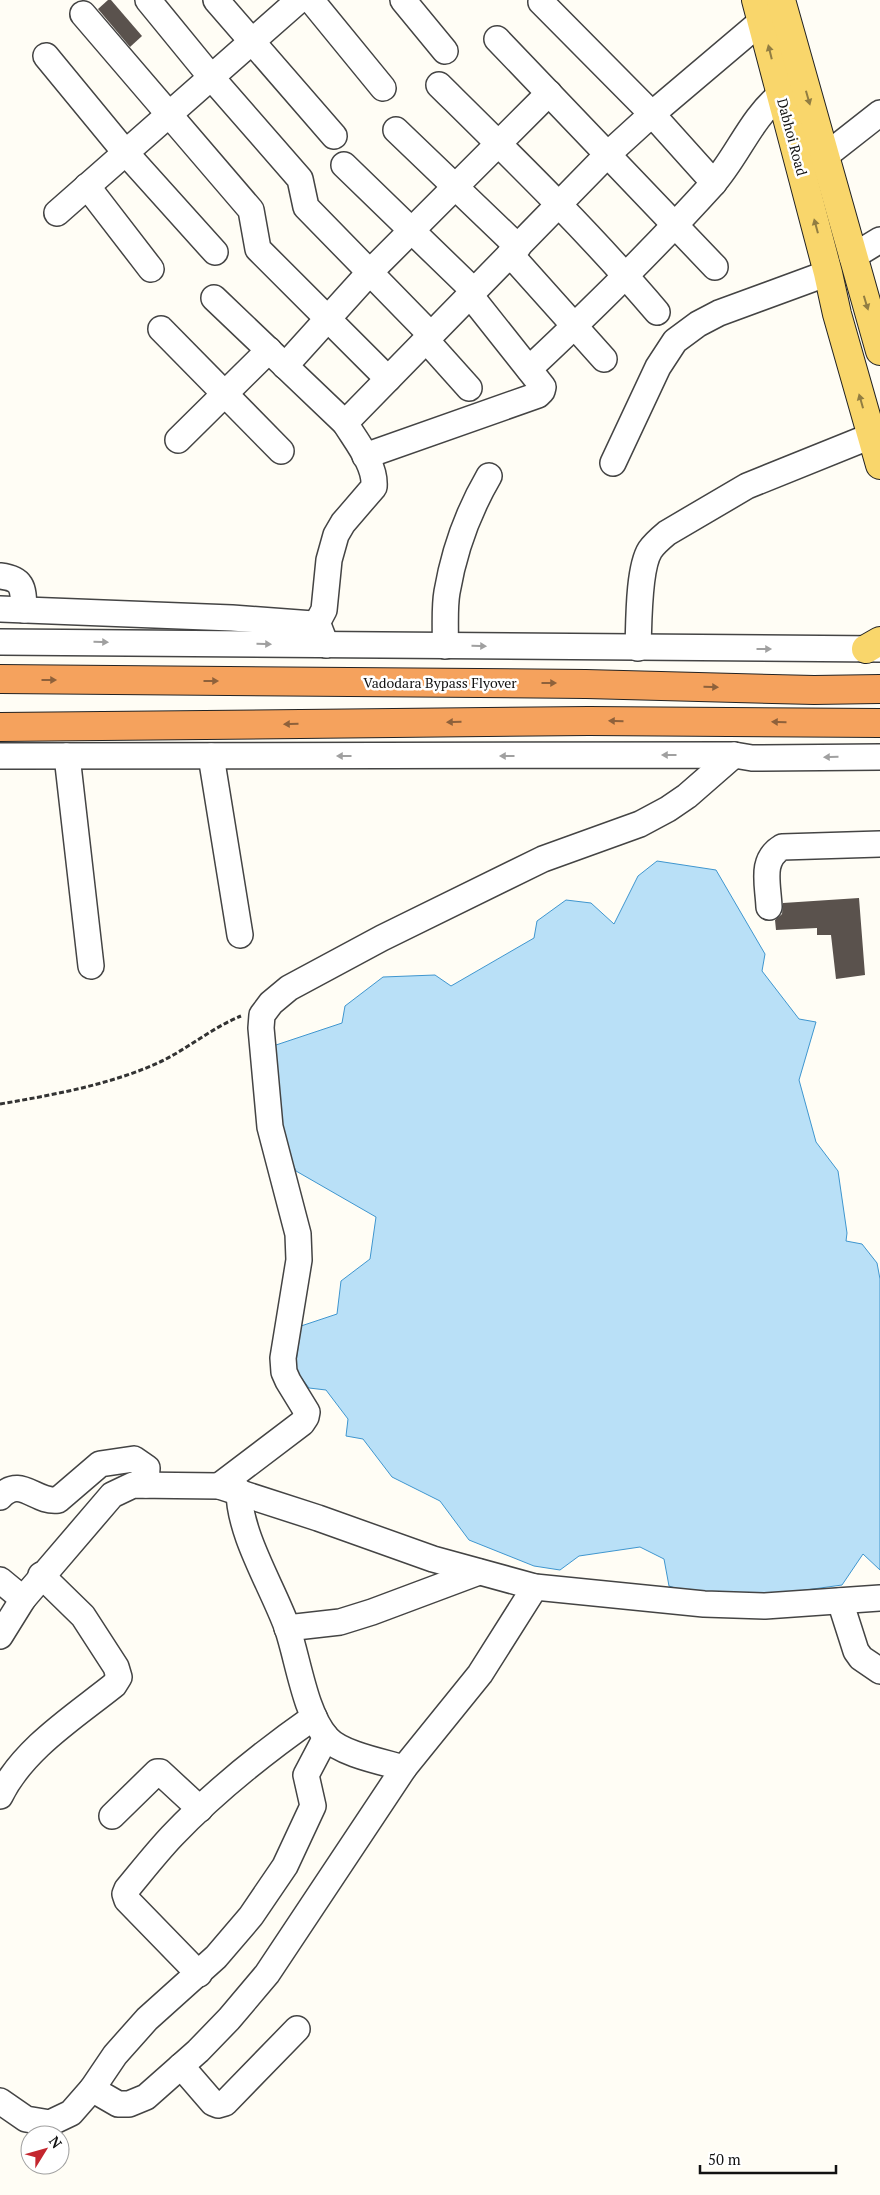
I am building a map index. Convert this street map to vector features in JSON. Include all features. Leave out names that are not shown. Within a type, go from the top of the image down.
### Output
[{"type":"highway","name":"Vadodara Bypass Flyover","points":[[0,680],[566,684],[814,690],[880,689]]},
{"type":"highway","points":[[0,727],[589,721],[880,723]]},
{"type":"main road","name":"Dabhoi Road","points":[[770,6],[781,94],[837,314],[880,465]]},
{"type":"main road","name":"Dabhoi Road","points":[[770,6],[824,157],[880,351]]},
{"type":"street","points":[[148,0],[210,77],[300,180],[306,207],[370,272],[470,388]]},
{"type":"street","points":[[216,0],[334,136]]},
{"type":"street","points":[[57,213],[298,0]]},
{"type":"street","points":[[311,0],[383,88]]},
{"type":"street","points":[[403,0],[445,51]]},
{"type":"street","points":[[541,2],[652,114],[714,183]]},
{"type":"street","points":[[345,423],[607,155],[770,6]]},
{"type":"street","points":[[83,14],[251,210],[258,249],[388,379]]},
{"type":"street","points":[[497,39],[715,267]]},
{"type":"street","points":[[46,56],[126,152],[215,252]]},
{"type":"street","points":[[440,85],[625,274],[657,312]]},
{"type":"street","points":[[178,440],[225,393],[277,358],[328,319],[411,230],[456,188],[548,94]]},
{"type":"street","points":[[529,369],[576,325],[714,183],[758,117],[781,94]]},
{"type":"street","points":[[824,157],[880,113]]},
{"type":"street","points":[[396,130],[456,188],[514,250],[604,358]]},
{"type":"street","points":[[344,166],[411,230],[472,293],[543,387],[538,395],[365,456]]},
{"type":"street","points":[[87,186],[151,269]]},
{"type":"street","points":[[852,257],[880,240]]},
{"type":"street","points":[[614,463],[658,368],[675,341],[698,324],[719,313],[828,274]]},
{"type":"street","points":[[214,298],[345,423],[365,456],[375,482],[374,487],[336,535],[329,560],[321,635]]},
{"type":"street","points":[[161,329],[282,451]]},
{"type":"street","points":[[638,648],[643,569],[649,551],[658,541],[667,533],[747,486],[871,436]]},
{"type":"street","points":[[445,646],[447,593],[454,558],[476,498],[489,476]]},
{"type":"street","points":[[0,576],[13,578],[19,584],[23,591],[24,610]]},
{"type":"street","points":[[0,609],[232,618],[321,635],[445,646],[638,648],[875,646]]},
{"type":"street","points":[[0,642],[321,635]]},
{"type":"street","points":[[229,1488],[302,1423],[307,1412],[284,1372],[283,1358],[298,1260],[298,1234],[270,1127],[261,1028],[262,1015],[271,1003],[289,988],[382,938],[543,859],[640,824],[668,809],[687,796],[734,755]]},
{"type":"street","points":[[0,756],[734,755],[752,758],[880,757]]},
{"type":"street","points":[[67,756],[91,966]]},
{"type":"street","points":[[210,756],[240,935]]},
{"type":"street","points":[[769,907],[767,862],[772,852],[782,847],[880,844]]},
{"type":"street","points":[[0,1498],[6,1491],[16,1487],[51,1500],[58,1500],[100,1464],[134,1458],[147,1468],[146,1486]]},
{"type":"street","points":[[0,1635],[23,1599],[42,1575],[112,1495],[133,1485],[229,1488],[433,1559],[535,1587],[704,1604],[765,1606],[880,1598]]},
{"type":"street","points":[[229,1488],[239,1504],[244,1523],[287,1628],[320,1727],[337,1747],[404,1768]]},
{"type":"street","points":[[287,1628],[340,1622],[479,1572]]},
{"type":"street","points":[[0,1796],[9,1778],[50,1737],[114,1685],[119,1677],[116,1667],[83,1616],[42,1575]]},
{"type":"street","points":[[0,1580],[23,1599]]},
{"type":"street","points":[[92,2089],[118,2104],[129,2104],[146,2097],[229,2019],[267,1974],[404,1768],[480,1674],[535,1587]]},
{"type":"street","points":[[840,1601],[856,1651],[861,1658],[880,1671]]},
{"type":"street","points":[[199,1974],[127,1900],[126,1889],[172,1836],[200,1809],[277,1743],[320,1727]]},
{"type":"street","points":[[0,2101],[26,2119],[50,2123],[71,2114],[92,2089],[116,2055],[147,2019],[168,1998],[199,1974],[251,1916],[285,1866],[313,1806],[306,1775],[320,1727]]},
{"type":"street","points":[[112,1816],[157,1772],[164,1773],[200,1809]]},
{"type":"street","points":[[181,2066],[213,2103],[218,2105],[225,2103],[298,2029]]},
{"type":"path","points":[[0,1104],[69,1092],[116,1079],[152,1065],[232,1020],[245,1015],[262,1015]]},
{"type":"water","points":[[657,861],[716,870],[765,954],[762,971],[799,1019],[816,1022],[799,1080],[816,1142],[838,1171],[847,1233],[846,1241],[862,1244],[877,1263],[880,1279],[880,1570],[863,1554],[842,1585],[719,1602],[669,1586],[664,1559],[640,1547],[579,1556],[560,1570],[534,1566],[469,1540],[440,1501],[392,1477],[363,1439],[346,1436],[348,1419],[326,1390],[309,1388],[295,1369],[301,1326],[337,1314],[341,1281],[370,1259],[376,1217],[296,1171],[270,1115],[270,1047],[342,1023],[345,1006],[383,977],[435,975],[451,986],[534,938],[537,921],[566,900],[591,903],[614,924],[638,876]]},
{"type":"building","points":[[108,0],[111,0],[142,36],[130,47],[98,9]]},
{"type":"building","points":[[859,898],[865,975],[836,979],[831,935],[817,935],[817,928],[776,930],[775,920],[782,914],[783,903]]}]
